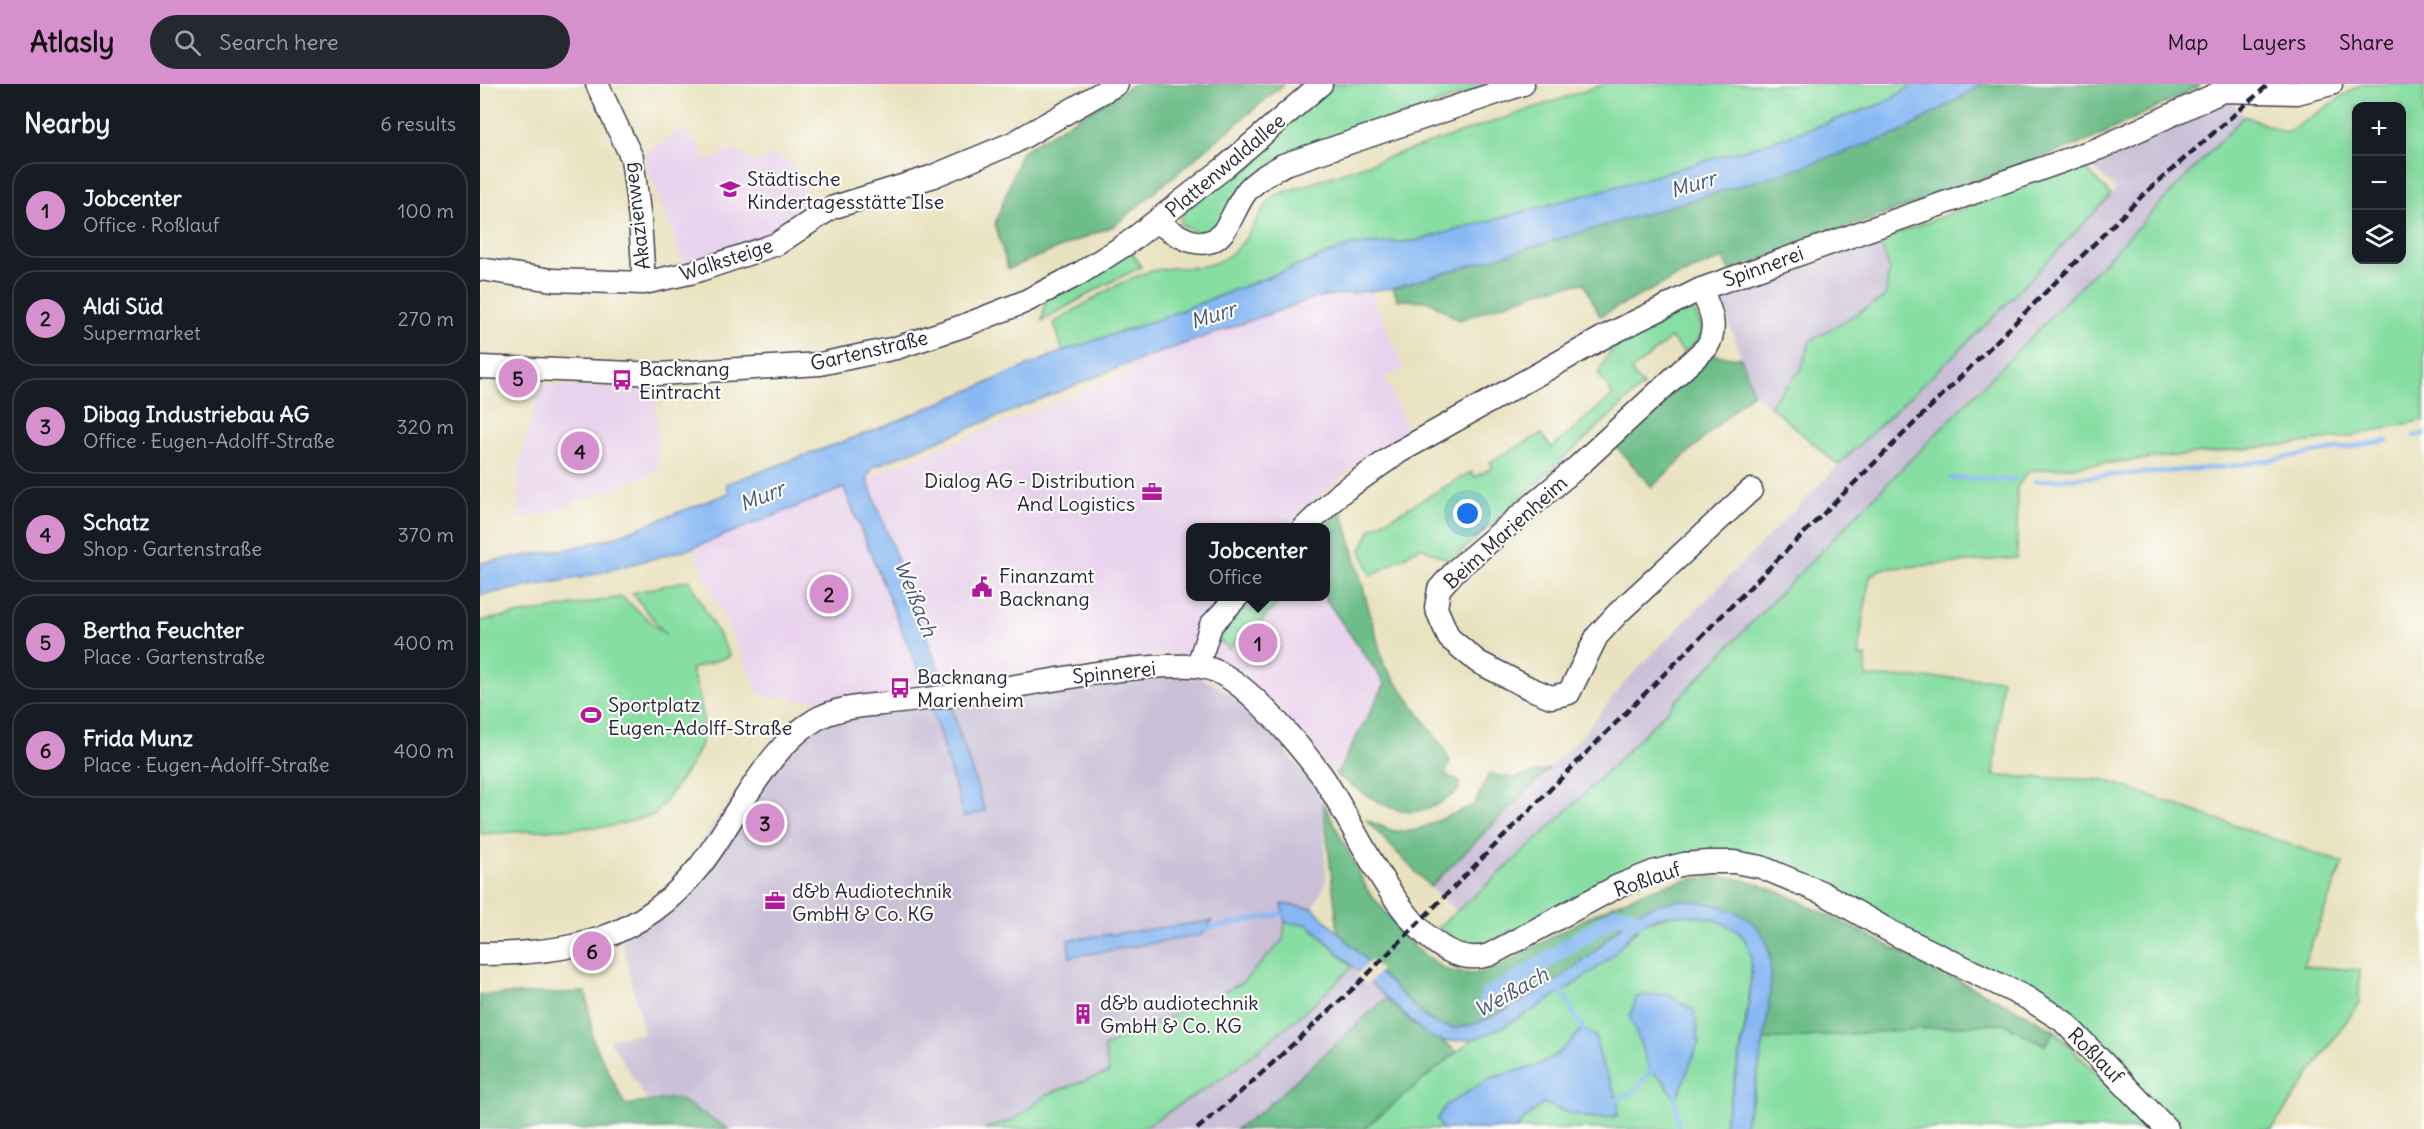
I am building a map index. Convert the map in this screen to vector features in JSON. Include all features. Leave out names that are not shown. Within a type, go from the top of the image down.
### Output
[{"type":"street","name":"Akazienweg","points":[[597,84],[632,158],[640,220],[644,283]]},
{"type":"street","name":"Walksteige","points":[[480,269],[552,280],[644,283],[694,272],[777,244],[831,208],[931,177],[1012,143],[1117,84]]},
{"type":"street","name":"Plattenwaldallee","points":[[1157,222],[1224,168],[1321,84]]},
{"type":"street","points":[[1157,222],[1185,240],[1209,241],[1222,232],[1247,190],[1262,177],[1283,165],[1523,84]]},
{"type":"street","name":"Spinnerei","points":[[1309,523],[1342,492],[1400,452],[1604,337],[1701,289],[2100,148],[2223,91],[2261,90],[2297,93],[2331,84]]},
{"type":"street","name":"Gartenstraße","points":[[480,367],[659,374],[831,362],[896,348],[963,326],[1024,302],[1079,274],[1157,222]]},
{"type":"street","name":"Beim Marienheim","points":[[1701,289],[1713,315],[1713,336],[1707,347],[1576,468],[1456,570],[1439,588],[1436,608],[1449,638],[1478,662],[1551,697],[1569,693],[1597,636],[1617,613],[1751,490]]},
{"type":"street","points":[[1198,665],[1211,625],[1234,601]]},
{"type":"street","name":"Spinnerei","points":[[480,954],[516,954],[570,947],[628,929],[676,893],[699,867],[759,777],[780,751],[806,725],[819,717],[851,708],[950,696],[1085,674],[1198,665]]},
{"type":"street","name":"Roßlauf","points":[[1198,665],[1216,671],[1238,683],[1276,723],[1321,775],[1368,856],[1405,911],[1424,933],[1455,954],[1476,958],[1489,956],[1618,886],[1653,872],[1684,864],[1709,862],[1734,862],[1761,867],[1822,893],[1895,934],[2027,998],[2071,1029],[2167,1129]]},
{"type":"shaded area","points":[[2230,101],[2244,116],[2108,259],[1580,799],[1457,912],[1430,887],[1581,737],[1625,682],[1838,466],[1753,392],[1721,300],[2081,164],[2111,195],[2116,189],[2094,169],[2196,106]]},
{"type":"shaded area","name":"Städtische Kindertagesstätte Ilse","points":[[683,129],[697,144],[705,161],[735,150],[757,164],[773,154],[791,163],[817,213],[773,237],[695,264],[682,260],[644,155]]},
{"type":"shaded area","points":[[1371,291],[1404,369],[1385,377],[1409,434],[1352,467],[1290,523],[1186,523],[1186,601],[1327,601],[1385,684],[1336,775],[1241,681],[1216,662],[1167,653],[974,687],[830,703],[760,695],[692,548],[1130,372],[1130,363],[1318,297]]},
{"type":"shaded area","points":[[541,385],[655,388],[658,471],[549,513],[518,521],[519,466]]},
{"type":"shaded area","points":[[1190,672],[1235,696],[1257,715],[1316,789],[1323,802],[1326,883],[1313,908],[1282,904],[1285,923],[1283,940],[1242,983],[1104,1047],[1109,1072],[1048,1094],[1013,1120],[983,1129],[714,1129],[648,1102],[609,1039],[644,1033],[618,927],[672,883],[768,750],[830,720],[1145,674]]},
{"type":"shaded area","points":[[1352,967],[1386,998],[1262,1112],[1236,1129],[1141,1129],[1229,1074],[1315,1003]]},
{"type":"green space","points":[[1134,84],[1284,84],[1115,225],[1008,269],[995,224],[1022,151]]},
{"type":"green space","points":[[1332,84],[1493,84],[1275,162],[1212,230],[1197,233],[1180,224],[1181,217],[1186,210]]},
{"type":"green space","points":[[1605,84],[1914,84],[1887,102],[1780,139],[1651,178],[1416,241],[1352,245],[1151,322],[1063,351],[1054,323],[1135,277],[1158,269],[1208,265],[1228,256],[1242,243],[1263,210],[1276,195]]},
{"type":"green space","points":[[1983,84],[2199,84],[2198,87],[2090,140],[1729,271],[1723,258],[1678,276],[1600,316],[1584,283],[1547,289],[1459,320],[1429,301],[1398,300],[1393,288],[1900,133]]},
{"type":"green space","points":[[2361,84],[2424,84],[2424,420],[2347,437],[2293,444],[2029,471],[2017,487],[2017,558],[1881,569],[1870,576],[1859,656],[1866,656],[1866,677],[2002,679],[1994,776],[2105,780],[2343,863],[2303,966],[2360,970],[2359,1003],[2272,1129],[2177,1129],[2067,1014],[1731,853],[1660,857],[1636,865],[1487,943],[1473,945],[1454,939],[1438,927],[1531,844],[1621,757],[2244,116],[2287,133]]},
{"type":"green space","points":[[2081,164],[2111,195],[1992,319],[1838,465],[1769,405],[1801,370],[1810,341],[1885,297],[1889,269],[1880,240]]},
{"type":"green space","points":[[1131,251],[1141,267],[1042,321],[1045,299]]},
{"type":"green space","points":[[1692,307],[1702,328],[1699,339],[1684,353],[1671,338],[1631,371],[1643,386],[1451,561],[1421,547],[1371,576],[1361,550],[1371,529],[1471,472],[1475,477],[1493,467],[1490,462],[1541,434],[1552,448],[1613,395],[1598,374],[1610,351]]},
{"type":"green space","points":[[1714,355],[1741,358],[1753,392],[1652,487],[1614,444]]},
{"type":"green space","points":[[1342,510],[1384,665],[1444,749],[1450,762],[1445,775],[1459,780],[1458,791],[1424,810],[1409,812],[1382,804],[1336,775],[1385,684],[1327,601],[1330,601],[1328,523]]},
{"type":"green space","name":"Sportplatz Eugen-Adolff-Straße","points":[[689,580],[730,656],[691,669],[702,709],[701,744],[684,776],[655,815],[612,826],[480,834],[480,621],[622,597],[666,635],[632,593]]},
{"type":"green space","points":[[1250,601],[1279,601],[1249,635],[1245,632],[1229,649],[1219,640],[1219,637]]},
{"type":"green space","points":[[1549,769],[1430,887],[1366,820],[1393,831],[1414,831],[1474,805],[1489,774],[1513,778]]},
{"type":"green space","points":[[1323,802],[1368,891],[1414,947],[1446,970],[1473,974],[1488,971],[1607,908],[1639,894],[1671,884],[1703,878],[1734,878],[1756,883],[1791,897],[2026,1014],[2055,1031],[2045,1045],[2003,1023],[1764,1040],[1770,953],[1721,906],[1683,900],[1638,913],[1620,926],[1592,954],[1555,982],[1478,1023],[1456,1028],[1440,1026],[1420,1013],[1338,932]]},
{"type":"green space","points":[[1673,915],[1704,918],[1733,928],[1747,943],[1751,957],[1748,1005],[1723,1129],[1516,1129],[1523,1120],[1544,1103],[1590,1117],[1618,1115],[1618,1099],[1601,1062],[1595,1036],[1583,1029],[1559,1053],[1537,1066],[1491,1078],[1437,1119],[1442,1129],[1363,1129],[1473,1039],[1505,1025],[1577,981],[1612,955],[1644,923]],"holes":[[[1686,1070],[1681,1089],[1674,1097],[1662,1079]]]},
{"type":"green space","points":[[1285,923],[1308,924],[1352,967],[1315,1003],[1229,1074],[1141,1129],[983,1129],[1013,1120],[1048,1094],[1109,1072],[1104,1047],[1242,983],[1283,940]]},
{"type":"green space","points":[[586,992],[593,1040],[625,1105],[677,1098],[729,1129],[480,1129],[480,995]]},
{"type":"green space","points":[[1386,998],[1421,1030],[1457,1052],[1363,1129],[1236,1129],[1262,1111]]},
{"type":"green space","points":[[2003,1023],[2044,1045],[2055,1031],[2150,1129],[1743,1129],[1754,1094],[1764,1040]]},
{"type":"water","name":"Murr","points":[[1914,84],[1983,84],[1900,133],[1793,170],[1393,288],[1317,297],[1130,363],[873,467],[867,479],[944,684],[925,687],[844,488],[692,548],[584,577],[480,595],[480,563],[572,548],[609,539],[729,493],[726,484],[875,430],[1063,351],[1151,322],[1352,245],[1415,241],[1633,182],[1780,139],[1887,102]]},
{"type":"water","points":[[951,707],[985,811],[964,817],[932,709]]},
{"type":"water","points":[[1683,900],[1726,908],[1745,917],[1761,932],[1768,948],[1770,971],[1766,1028],[1743,1129],[1723,1129],[1744,1035],[1751,983],[1751,961],[1745,940],[1735,930],[1722,923],[1689,915],[1651,919],[1636,929],[1602,964],[1545,1003],[1485,1035],[1472,1039],[1448,1041],[1435,1038],[1420,1029],[1308,924],[1285,923],[1282,904],[1313,908],[1428,1020],[1443,1027],[1454,1028],[1485,1020],[1545,987],[1591,955],[1639,912],[1661,904]]},
{"type":"water","points":[[1212,921],[1202,935],[1070,957],[1068,940]]},
{"type":"water","points":[[1667,994],[1694,1011],[1699,1041],[1681,1089],[1675,1097],[1662,1079],[1650,1070],[1630,1017],[1637,996]]},
{"type":"water","points":[[1583,1029],[1595,1035],[1601,1062],[1618,1099],[1618,1115],[1590,1117],[1544,1103],[1523,1120],[1516,1129],[1442,1129],[1437,1119],[1446,1105],[1491,1078],[1537,1066],[1559,1053]]},
{"type":"pier","points":[[1371,960],[1381,970],[1367,985],[1356,975]]},
{"type":"waterway","points":[[2414,436],[2424,434]]},
{"type":"waterway","points":[[2035,481],[2226,467],[2387,441]]},
{"type":"waterway","points":[[1951,478],[2015,480]]},
{"type":"waterway","name":"Weißach","points":[[1204,929],[1287,913]]},
{"type":"waterway","points":[[1486,1006],[1488,995],[1516,981],[1615,915],[1625,915],[1637,920]]},
{"type":"waterway","points":[[1559,987],[1583,1029],[1584,1035]]},
{"type":"waterway","points":[[1613,1101],[1634,1092],[1654,1067]]},
{"type":"waterway","points":[[1674,1091],[1679,1129]]},
{"type":"railway","points":[[1197,1129],[1251,1083],[1357,985],[1763,574],[2143,195],[2269,84]]},
{"type":"place","name":"Städtische Kindertagesstätte Ilse","points":[[730,189]]},
{"type":"place","name":"Bertha Feuchter","points":[[518,378]]},
{"type":"place","name":"Backnang Eintracht","points":[[622,380]]},
{"type":"place","name":"Schatz","points":[[580,451]]},
{"type":"place","name":"Dialog AG - Distribution And Logistics","points":[[1152,492]]},
{"type":"place","name":"Finanzamt Backnang","points":[[982,587]]},
{"type":"place","name":"Aldi Süd","points":[[829,594]]},
{"type":"place","name":"Jobcenter","points":[[1258,643]]},
{"type":"place","name":"Backnang Marienheim","points":[[900,688]]},
{"type":"place","name":"Sportplatz Eugen-Adolff-Straße","points":[[591,715]]},
{"type":"place","name":"Dibag Industriebau AG","points":[[765,823]]},
{"type":"place","name":"d&b Audiotechnik GmbH & Co. KG","points":[[775,901]]},
{"type":"place","name":"Frida Munz","points":[[592,951]]},
{"type":"place","name":"d&b audiotechnik GmbH & Co. KG","points":[[1083,1014]]}]
